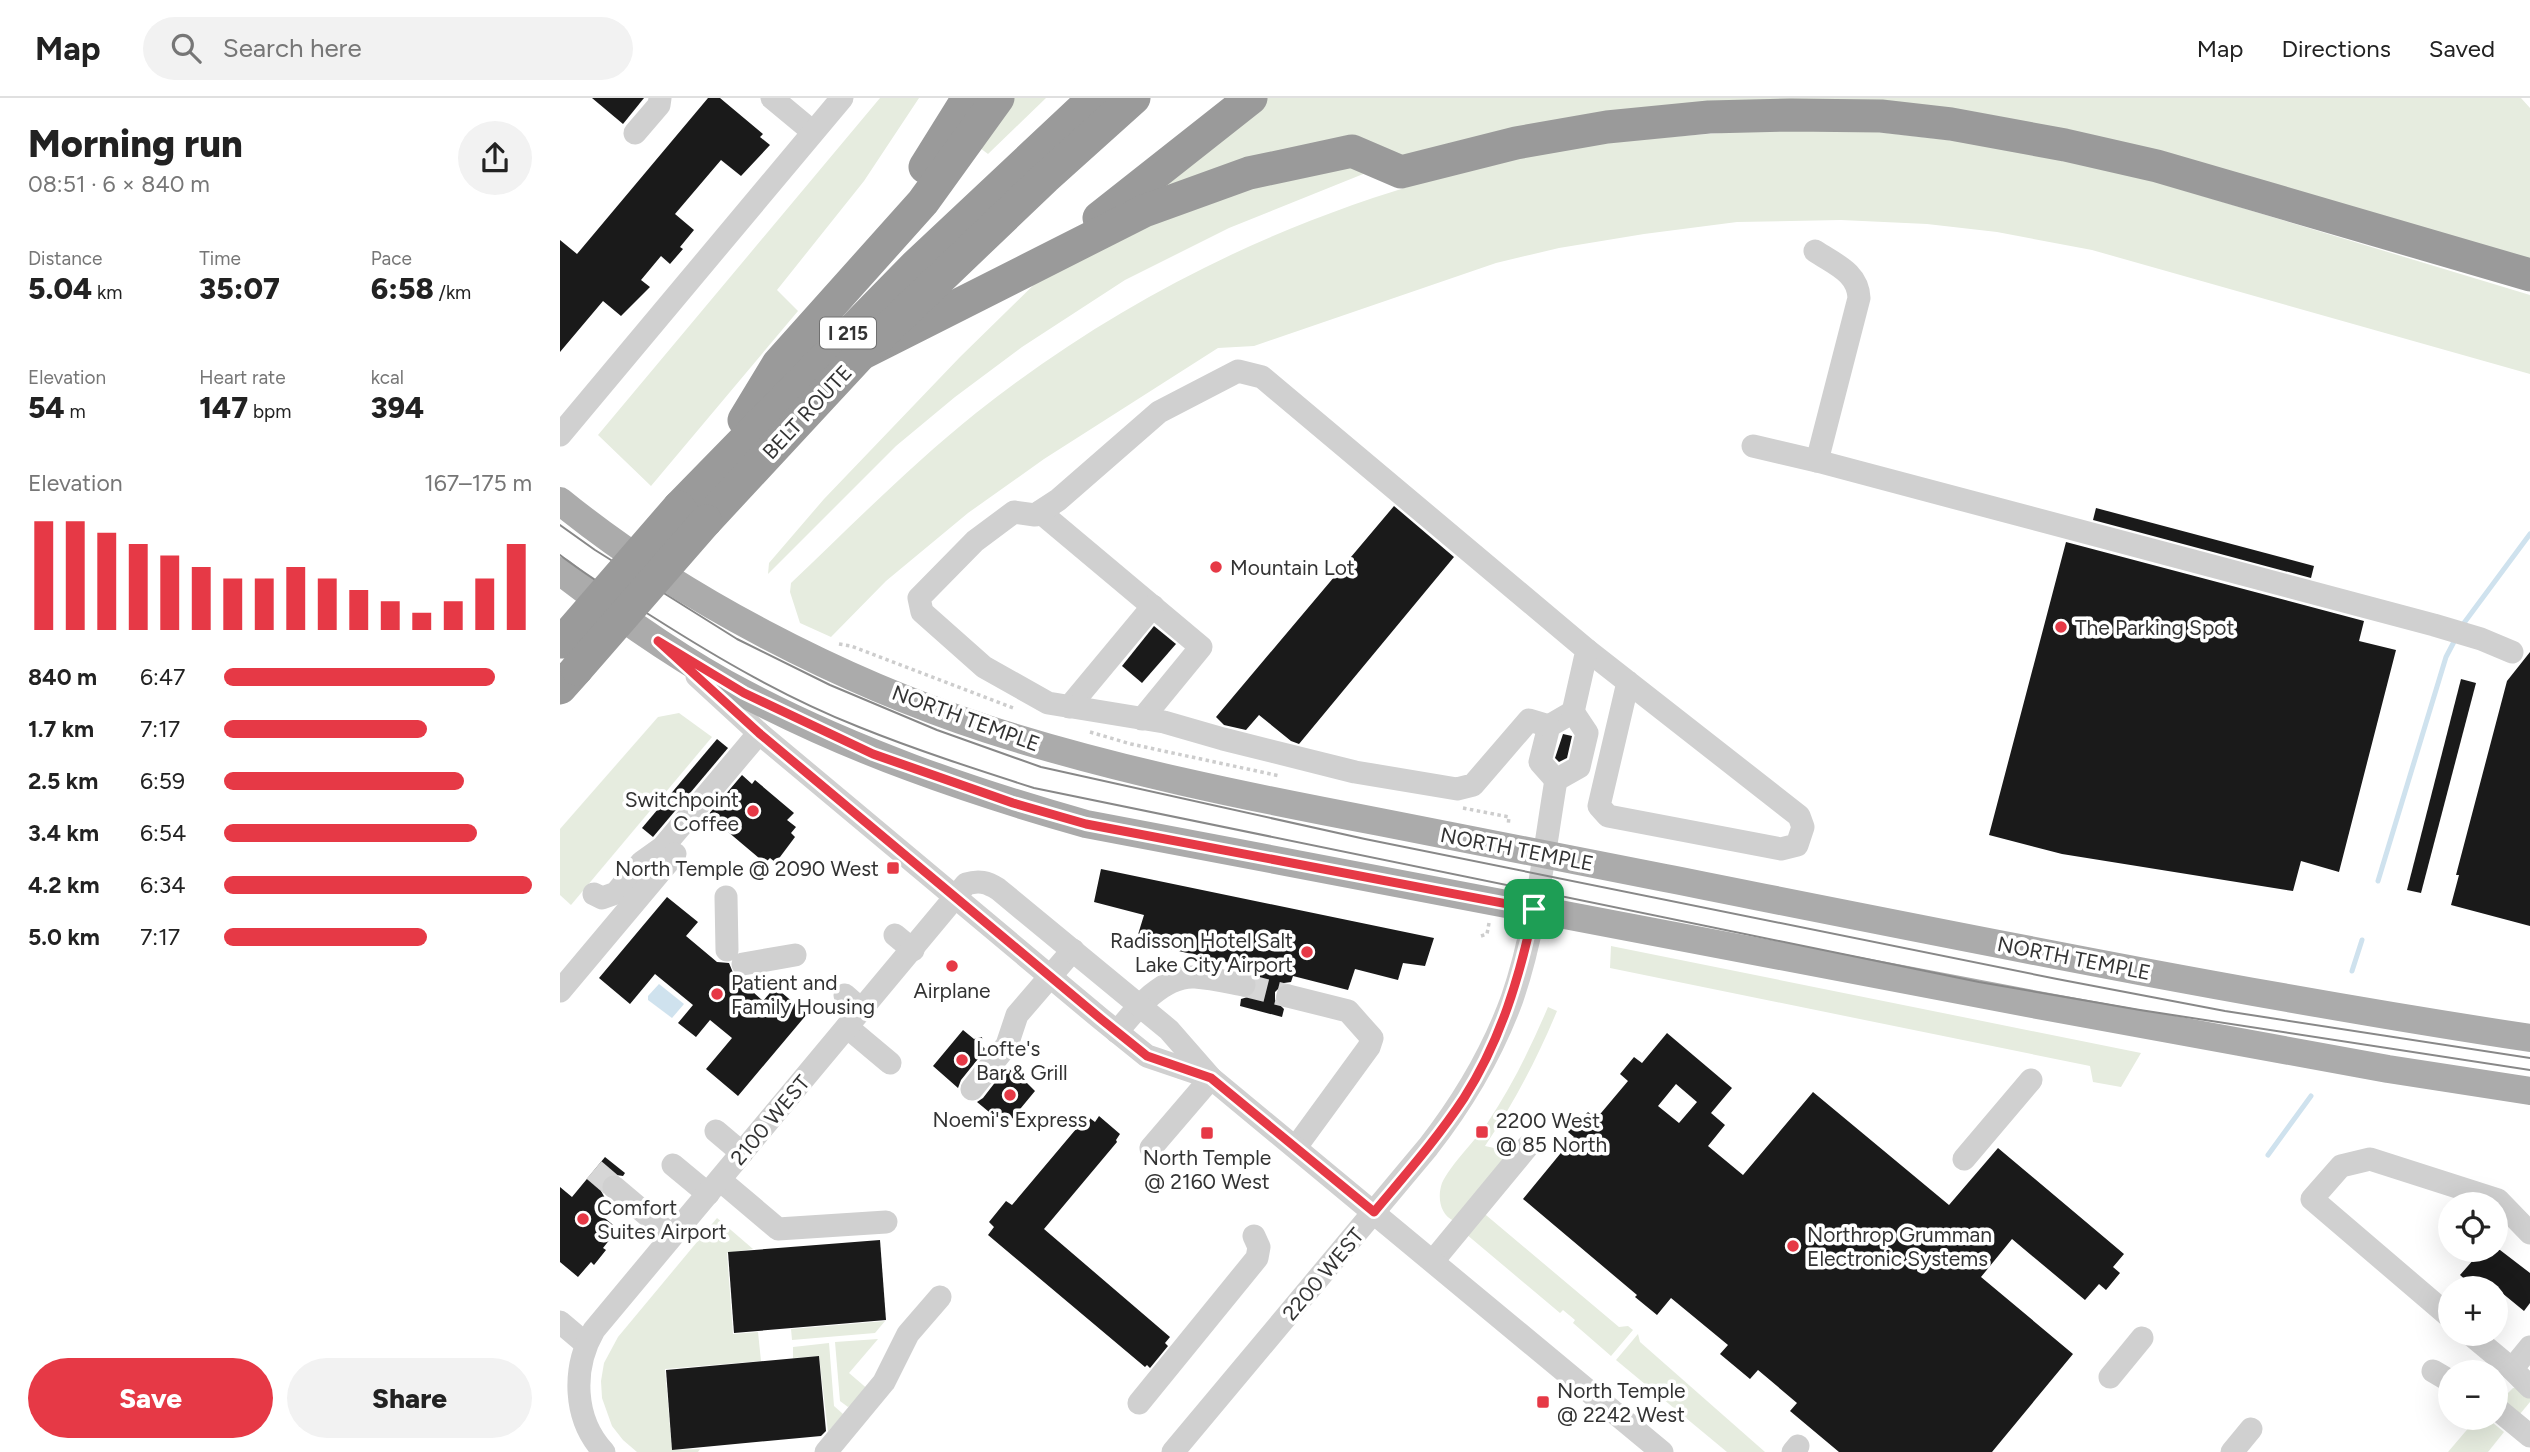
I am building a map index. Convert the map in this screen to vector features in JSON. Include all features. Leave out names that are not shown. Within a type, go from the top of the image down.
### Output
[{"type":"highway","points":[[711,474],[778,364],[799,320],[920,175],[968,98]]},
{"type":"highway","points":[[778,364],[923,202],[998,98]]},
{"type":"highway","points":[[989,197],[1030,130],[1063,98]]},
{"type":"highway","name":"BELT ROUTE","points":[[692,514],[711,474],[915,266],[1094,98]]},
{"type":"highway","name":"BELT ROUTE","points":[[565,661],[692,514],[1045,178],[1134,98]]},
{"type":"highway","points":[[1042,262],[1251,98]]},
{"type":"highway","points":[[862,354],[1144,211],[1249,173],[1352,152],[1401,172],[1516,143],[1607,127],[1709,117],[1881,116],[1951,124],[2064,145],[2157,166],[2530,275]]},
{"type":"main road","name":"NORTH TEMPLE","points":[[560,501],[665,576],[800,652],[984,727],[1064,752],[1253,798],[2218,985],[2392,1017],[2530,1038]]},
{"type":"main road","points":[[560,571],[658,641],[744,693],[873,754],[1013,803],[1086,824],[2197,1034],[2388,1069],[2530,1091]]},
{"type":"street","points":[[635,133],[659,105],[660,98]]},
{"type":"street","points":[[772,98],[813,132]]},
{"type":"street","points":[[560,435],[842,98]]},
{"type":"street","points":[[1815,251],[1850,275],[1859,285],[1859,298],[1817,461]]},
{"type":"street","points":[[1549,726],[1529,720],[1473,785],[1457,789],[1355,772],[1223,740],[1164,722],[1048,704],[984,667],[922,612],[919,598],[975,541],[1014,512],[1040,512],[1058,500],[1158,412],[1238,371],[1262,377],[1587,650],[1628,682],[1799,817],[1803,827],[1797,845],[1781,849],[1608,816],[1599,806],[1628,682]]},
{"type":"street","points":[[1753,446],[2434,625],[2482,639],[2512,652]]},
{"type":"street","points":[[1040,512],[1201,647],[1142,719]]},
{"type":"street","points":[[1069,707],[1153,606]]},
{"type":"street","points":[[658,641],[759,733],[1116,1032],[1147,1056],[1211,1078]]},
{"type":"street","points":[[1573,712],[1549,726],[1540,762],[1556,779],[1579,767],[1584,749],[1587,733],[1573,712],[1587,650]]},
{"type":"street","points":[[594,894],[602,898],[615,893],[642,862],[663,847],[759,733]]},
{"type":"street","name":"2200 WEST","points":[[1173,1452],[1447,1123],[1480,1070],[1512,999],[1526,952],[1556,779]]},
{"type":"street","points":[[560,991],[675,853]]},
{"type":"street","points":[[955,897],[966,884],[975,881],[990,884],[1168,1030],[1211,1078],[1662,1452]]},
{"type":"street","points":[[726,897],[735,957],[795,955]]},
{"type":"street","name":"2100 WEST","points":[[586,1343],[603,1318],[743,1153],[904,942],[955,897]]},
{"type":"street","points":[[972,1089],[1007,1045],[1017,1015],[1073,950]]},
{"type":"street","points":[[1116,1032],[1139,1006],[1169,983],[1192,976],[1244,985]]},
{"type":"street","points":[[1288,996],[1348,1011],[1372,1038],[1369,1047],[1296,1147]]},
{"type":"street","points":[[852,1011],[890,1063]]},
{"type":"street","points":[[1151,1148],[1211,1078]]},
{"type":"street","points":[[1964,1159],[2031,1080]]},
{"type":"street","points":[[716,1131],[743,1153]]},
{"type":"street","points":[[1433,1261],[1528,1146]]},
{"type":"street","points":[[2438,1307],[2312,1199],[2341,1166],[2370,1159],[2498,1200],[2530,1233]]},
{"type":"street","points":[[673,1165],[714,1187],[778,1229],[886,1222]]},
{"type":"street","points":[[614,1187],[672,1237]]},
{"type":"street","points":[[1139,1403],[1257,1258],[1259,1247],[1254,1236]]},
{"type":"street","points":[[825,1452],[884,1382],[908,1334],[940,1297]]},
{"type":"street","points":[[560,1322],[586,1343],[570,1374],[589,1432],[604,1452]]},
{"type":"street","points":[[2110,1377],[2142,1338]]},
{"type":"street","points":[[2484,1346],[2530,1387]]},
{"type":"street","points":[[2512,1369],[2530,1347]]},
{"type":"street","points":[[2508,1419],[2530,1438],[2520,1452]]},
{"type":"street","points":[[2232,1452],[2251,1429]]},
{"type":"path","points":[[1508,825],[1509,817]]},
{"type":"path","points":[[1481,936],[1487,934]]},
{"type":"shaded area","points":[[880,98],[919,98],[864,181],[777,290],[798,311],[651,486],[598,435]]},
{"type":"shaded area","points":[[1014,98],[1046,98],[988,154],[980,148]]},
{"type":"shaded area","points":[[1267,98],[2521,98],[2530,108],[2530,266],[1959,111],[1398,160],[1229,228],[1125,280],[1022,347],[896,446],[768,574],[769,563],[824,499],[960,357],[1056,263],[1181,161]]},
{"type":"shaded area","points":[[1800,128],[1878,132],[2000,146],[2150,180],[2530,295],[2530,374],[2092,250],[1997,232],[1927,224],[1841,220],[1737,222],[1644,234],[1559,248],[1496,263],[1254,346],[1218,348],[1044,459],[968,513],[886,581],[831,637],[800,623],[790,592],[791,583],[928,453],[1029,373],[1138,303],[1195,272],[1314,219],[1375,197],[1514,158],[1620,142]]},
{"type":"shaded area","points":[[679,713],[712,737],[571,905],[560,895],[560,829],[658,717]]},
{"type":"shaded area","points":[[1611,946],[2141,1053],[2121,1087],[2093,1082],[2090,1066],[1610,968]]},
{"type":"shaded area","points":[[1548,1007],[1557,1011],[1549,1029],[1515,1097],[1485,1146],[1512,1152],[1454,1221],[1441,1205],[1442,1183],[1497,1108],[1521,1066]]},
{"type":"shaded area","points":[[1480,1210],[1619,1327],[1628,1326],[1633,1330],[1611,1356],[1573,1323],[1575,1320],[1563,1310],[1560,1313],[1466,1234]]},
{"type":"shaded area","points":[[717,1218],[753,1249],[727,1253],[733,1334],[758,1332],[761,1361],[665,1369],[672,1450],[700,1449],[698,1452],[637,1452],[612,1426],[602,1398],[604,1363],[618,1337]]},
{"type":"shaded area","points":[[885,1321],[875,1333],[792,1340],[791,1329]]},
{"type":"shaded area","points":[[1638,1334],[1640,1342],[1765,1452],[1727,1452],[1616,1360]]},
{"type":"shaded area","points":[[878,1339],[849,1373],[870,1391],[848,1407],[840,1401],[835,1342]]},
{"type":"shaded area","points":[[829,1343],[834,1406],[843,1414],[828,1432],[819,1356],[793,1358],[793,1347]]},
{"type":"shaded area","points":[[2516,1388],[2530,1398],[2530,1402],[2520,1414],[2508,1404],[2508,1393]]},
{"type":"shaded area","points":[[2467,1430],[2504,1432],[2488,1452],[2448,1452]]},
{"type":"water","points":[[659,984],[684,1004],[672,1018],[648,1000],[648,996]]},
{"type":"building","points":[[592,98],[644,98],[623,124]]},
{"type":"building","points":[[708,98],[720,98],[763,134],[760,137],[770,145],[741,176],[721,160],[675,214],[694,230],[680,247],[683,249],[670,264],[661,256],[641,280],[650,287],[621,316],[603,301],[560,352],[560,240],[577,254]]},
{"type":"building","points":[[1394,506],[1454,557],[1299,744],[1291,741],[1259,715],[1246,730],[1224,725],[1216,717]]},
{"type":"building","points":[[2096,508],[2314,566],[2311,578],[2093,520]]},
{"type":"building","points":[[2066,542],[2364,621],[2359,641],[2396,650],[2339,872],[2301,861],[2293,891],[2062,854],[1989,835]]},
{"type":"building","points":[[1154,626],[1176,644],[1142,683],[1122,666]]},
{"type":"building","points":[[2530,652],[2530,926],[2451,905],[2459,875],[2456,875],[2507,681]]},
{"type":"building","points":[[2461,679],[2476,683],[2421,893],[2407,890]]},
{"type":"building","points":[[1563,734],[1572,736],[1567,758],[1559,762],[1555,758]]},
{"type":"building","points":[[717,739],[728,748],[653,837],[642,828]]},
{"type":"building","points":[[742,775],[752,784],[755,780],[794,813],[787,820],[796,827],[791,833],[795,837],[775,862],[770,858],[765,863],[708,815]]},
{"type":"building","name":"Radisson Hotel Salt Lake City Airport","points":[[1101,869],[1434,938],[1425,966],[1403,963],[1398,980],[1355,969],[1348,990],[1293,976],[1291,982],[1284,983],[1275,992],[1275,1000],[1284,1009],[1282,1017],[1240,1006],[1241,999],[1254,995],[1258,987],[1254,975],[1246,971],[1247,967],[1136,941],[1144,915],[1094,902]]},
{"type":"building","name":"Patient and Family Housing","points":[[667,897],[698,922],[686,936],[717,962],[729,963],[734,975],[763,1001],[775,987],[807,1014],[738,1096],[706,1069],[732,1038],[710,1020],[696,1037],[678,1023],[693,1005],[655,974],[630,1004],[599,978]]},
{"type":"building","name":"Lofte's Bar & Grill","points":[[963,1030],[974,1039],[982,1037],[983,1047],[986,1049],[961,1080],[958,1088],[933,1066]]},
{"type":"building","name":"Northrop Grumman Electronic Systems","points":[[1667,1033],[1732,1088],[1711,1113],[1725,1125],[1708,1146],[1743,1175],[1813,1092],[1949,1205],[1998,1148],[2124,1254],[2113,1267],[2120,1273],[2106,1290],[2099,1284],[2085,1300],[2012,1239],[1981,1277],[2073,1354],[1992,1452],[1839,1452],[1790,1411],[1797,1403],[1758,1370],[1750,1379],[1720,1354],[1728,1345],[1671,1298],[1657,1315],[1523,1199],[1574,1137],[1568,1132],[1588,1112],[1596,1119],[1628,1081],[1620,1074],[1634,1057],[1642,1063]],"holes":[[[1676,1084],[1697,1102],[1679,1123],[1658,1106]]]},
{"type":"building","points":[[1007,1067],[1015,1074],[1025,1072],[1026,1082],[1035,1091],[1006,1126],[977,1102]]},
{"type":"building","points":[[1087,1116],[1095,1122],[1099,1116],[1120,1134],[1117,1142],[1044,1229],[1170,1337],[1165,1343],[1168,1346],[1150,1368],[1147,1365],[1145,1367],[988,1235],[994,1227],[989,1222],[1006,1201],[1012,1205]]},
{"type":"building","name":"Comfort Suites Airport","points":[[605,1157],[625,1173],[623,1176],[610,1174],[603,1179],[601,1191],[605,1198],[595,1210],[618,1229],[594,1265],[591,1262],[578,1277],[560,1262],[560,1187],[572,1197]]},
{"type":"building","points":[[880,1240],[886,1320],[734,1333],[728,1252]]},
{"type":"building","points":[[2508,1256],[2530,1273],[2530,1303],[2524,1311],[2508,1298],[2508,1276],[2460,1275],[2471,1262],[2508,1262]]},
{"type":"building","points":[[819,1356],[826,1431],[821,1436],[672,1450],[666,1370]]},
{"type":"waterway","points":[[2461,627],[2530,534]]},
{"type":"waterway","points":[[2378,881],[2446,657],[2457,636]]},
{"type":"waterway","points":[[2352,971],[2362,940]]},
{"type":"waterway","points":[[2268,1155],[2311,1096]]},
{"type":"tunnel","points":[[1244,985],[1288,996]]},
{"type":"tunnel","points":[[594,1170],[614,1187]]},
{"type":"tram line","points":[[560,525],[737,639],[830,685],[937,730],[1041,767],[1365,839],[2057,979],[2225,1011],[2530,1058]]},
{"type":"tram line","points":[[560,555],[703,648],[805,703],[902,744],[1034,788],[1979,982],[2140,1010],[2530,1070]]},
{"type":"place","name":"Mountain Lot","points":[[1216,567]]},
{"type":"place","name":"The Parking Spot","points":[[2061,627]]},
{"type":"place","name":"Switchpoint Coffee","points":[[753,811]]},
{"type":"place","name":"North Temple @ 2090 West","points":[[893,868]]},
{"type":"place","name":"Radisson Hotel Salt Lake City Airport","points":[[1307,952]]},
{"type":"place","name":"Airplane","points":[[952,966]]},
{"type":"place","name":"Patient and Family Housing","points":[[717,994]]},
{"type":"place","name":"Lofte's Bar & Grill","points":[[962,1060]]},
{"type":"place","name":"Noemi's Express","points":[[1010,1095]]},
{"type":"place","name":"2200 West @ 85 North","points":[[1482,1132]]},
{"type":"place","name":"North Temple @ 2160 West","points":[[1207,1133]]},
{"type":"place","name":"Comfort Suites Airport","points":[[583,1219]]},
{"type":"place","name":"Northrop Grumman Electronic Systems","points":[[1793,1246]]},
{"type":"place","name":"North Temple @ 2242 West","points":[[1543,1402]]},
{"type":"route","points":[[658,641],[744,693],[873,754],[1013,803],[1086,824],[1534,909],[1526,952],[1512,999],[1480,1070],[1447,1123],[1374,1212],[1211,1078],[1147,1056],[759,733],[658,641]]}]
